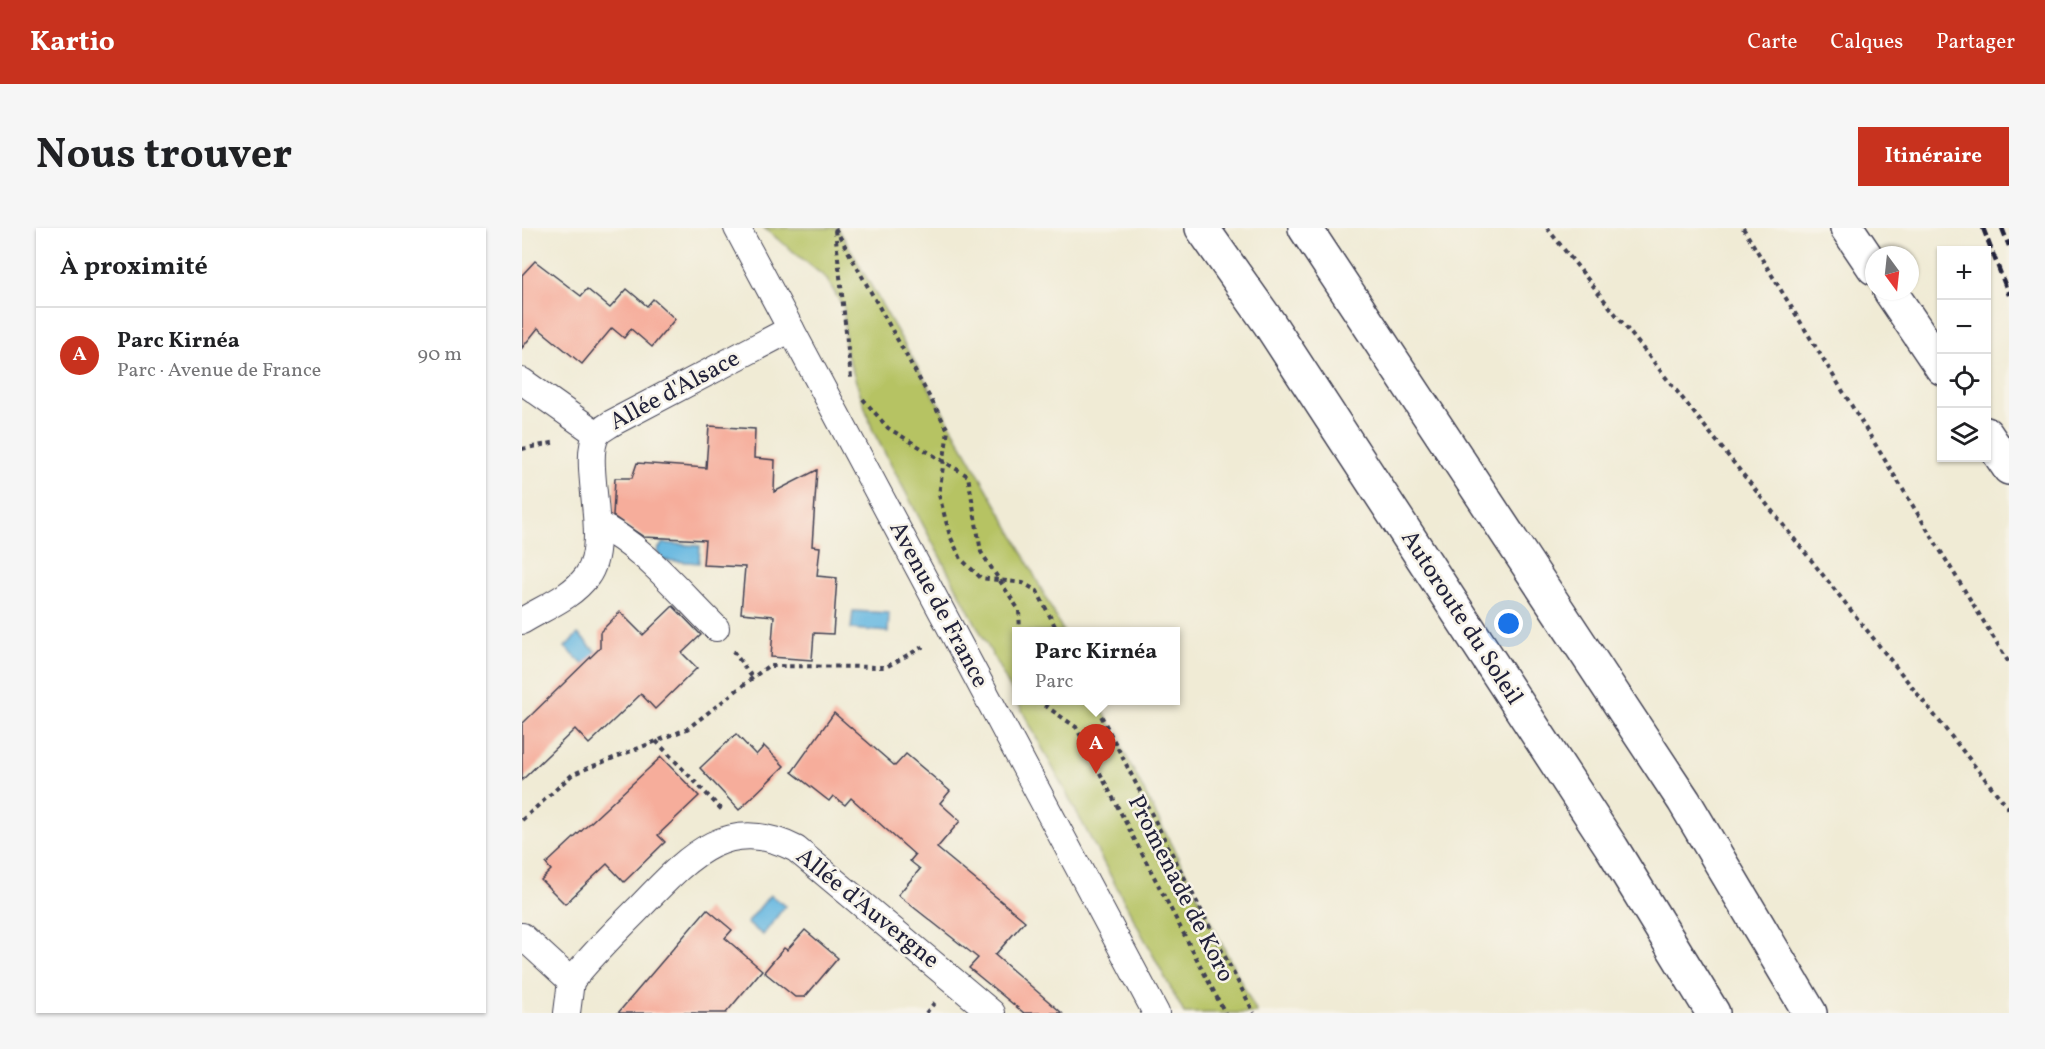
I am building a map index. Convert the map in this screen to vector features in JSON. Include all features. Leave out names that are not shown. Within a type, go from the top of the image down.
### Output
[{"type":"main road","name":"Autoroute du Soleil","points":[[1202,228],[1276,333],[1612,848],[1713,1013]]},
{"type":"main road","points":[[1305,228],[1684,801],[1810,1013]]},
{"type":"main road","points":[[1847,228],[1865,255]]},
{"type":"main road","points":[[1896,300],[1937,362]]},
{"type":"main road","points":[[1991,441],[2009,468]]},
{"type":"street","name":"Avenue de France","points":[[737,228],[1156,1013]]},
{"type":"street","name":"Allée d'Alsace","points":[[522,621],[572,591],[588,575],[593,560],[597,524],[592,456],[597,434],[612,423],[791,329]]},
{"type":"street","points":[[522,381],[597,434]]},
{"type":"street","points":[[597,524],[617,534],[635,549],[716,628]]},
{"type":"street","name":"Allée d'Auvergne","points":[[571,981],[684,862],[722,841],[745,835],[760,835],[778,840],[796,849],[992,1013]]},
{"type":"street","points":[[522,936],[571,981],[567,1013]]},
{"type":"path","points":[[835,228],[852,385]]},
{"type":"path","points":[[835,228],[948,430],[939,495],[950,537],[961,560],[981,578],[1023,583],[1037,591],[1055,627]]},
{"type":"path","points":[[1547,228],[2009,809]]},
{"type":"path","points":[[1743,228],[2009,663]]},
{"type":"path","points":[[858,393],[888,428],[968,476],[981,552],[1019,610],[1020,627]]},
{"type":"path","points":[[522,820],[573,774],[687,729],[768,666],[886,668],[951,630]]},
{"type":"path","name":"Promenade de Koro","points":[[1044,705],[1076,727],[1225,1013]]},
{"type":"path","points":[[1097,705],[1254,1013]]},
{"type":"path","points":[[656,741],[745,835]]},
{"type":"green space","points":[[764,228],[838,228],[1014,536],[1061,627],[1012,627],[1012,692],[873,431],[845,349],[844,308],[826,278]]},
{"type":"green space","points":[[1019,705],[1100,705],[1257,1013],[1184,1013]]},
{"type":"water","points":[[663,543],[700,546],[699,563],[662,560],[657,551]]},
{"type":"water","points":[[853,611],[889,613],[888,632],[851,629]]},
{"type":"water","points":[[578,634],[603,659],[590,671],[565,647]]},
{"type":"water","points":[[770,895],[785,906],[763,935],[747,923]]},
{"type":"building","points":[[535,261],[581,296],[587,289],[610,308],[627,289],[647,306],[653,299],[675,319],[652,347],[631,329],[624,338],[612,328],[582,364],[538,328],[522,348],[522,275]]},
{"type":"building","points":[[709,426],[755,429],[754,458],[775,460],[774,492],[817,470],[812,546],[820,547],[817,576],[837,578],[833,634],[814,633],[812,660],[771,657],[774,616],[741,613],[745,567],[703,565],[705,540],[644,537],[613,516],[615,478],[632,478],[637,463],[706,468]]},
{"type":"building","points":[[673,606],[701,635],[682,653],[697,668],[655,709],[641,694],[589,744],[575,729],[522,780],[522,724],[600,648],[600,632],[620,612],[643,635]]},
{"type":"building","points":[[834,713],[895,766],[906,754],[950,791],[940,803],[960,821],[937,848],[1025,921],[995,955],[1062,1013],[1024,1013],[969,968],[978,958],[898,895],[920,869],[910,861],[915,855],[851,798],[845,805],[833,796],[829,801],[792,772]]},
{"type":"building","points":[[736,734],[756,755],[764,746],[784,766],[739,810],[700,768]]},
{"type":"building","points":[[661,757],[699,796],[658,835],[665,842],[624,882],[607,864],[565,904],[541,880],[551,870],[546,864]]},
{"type":"building","points":[[707,909],[732,930],[725,938],[762,970],[726,1013],[618,1013]]},
{"type":"building","points":[[805,930],[838,958],[805,997],[795,997],[764,972],[784,948],[787,950]]},
{"type":"railway","points":[[1983,228],[2009,295]]},
{"type":"railway","points":[[2002,228],[2009,246]]},
{"type":"place","name":"Parc Kirnéa","points":[[1096,774]]}]
